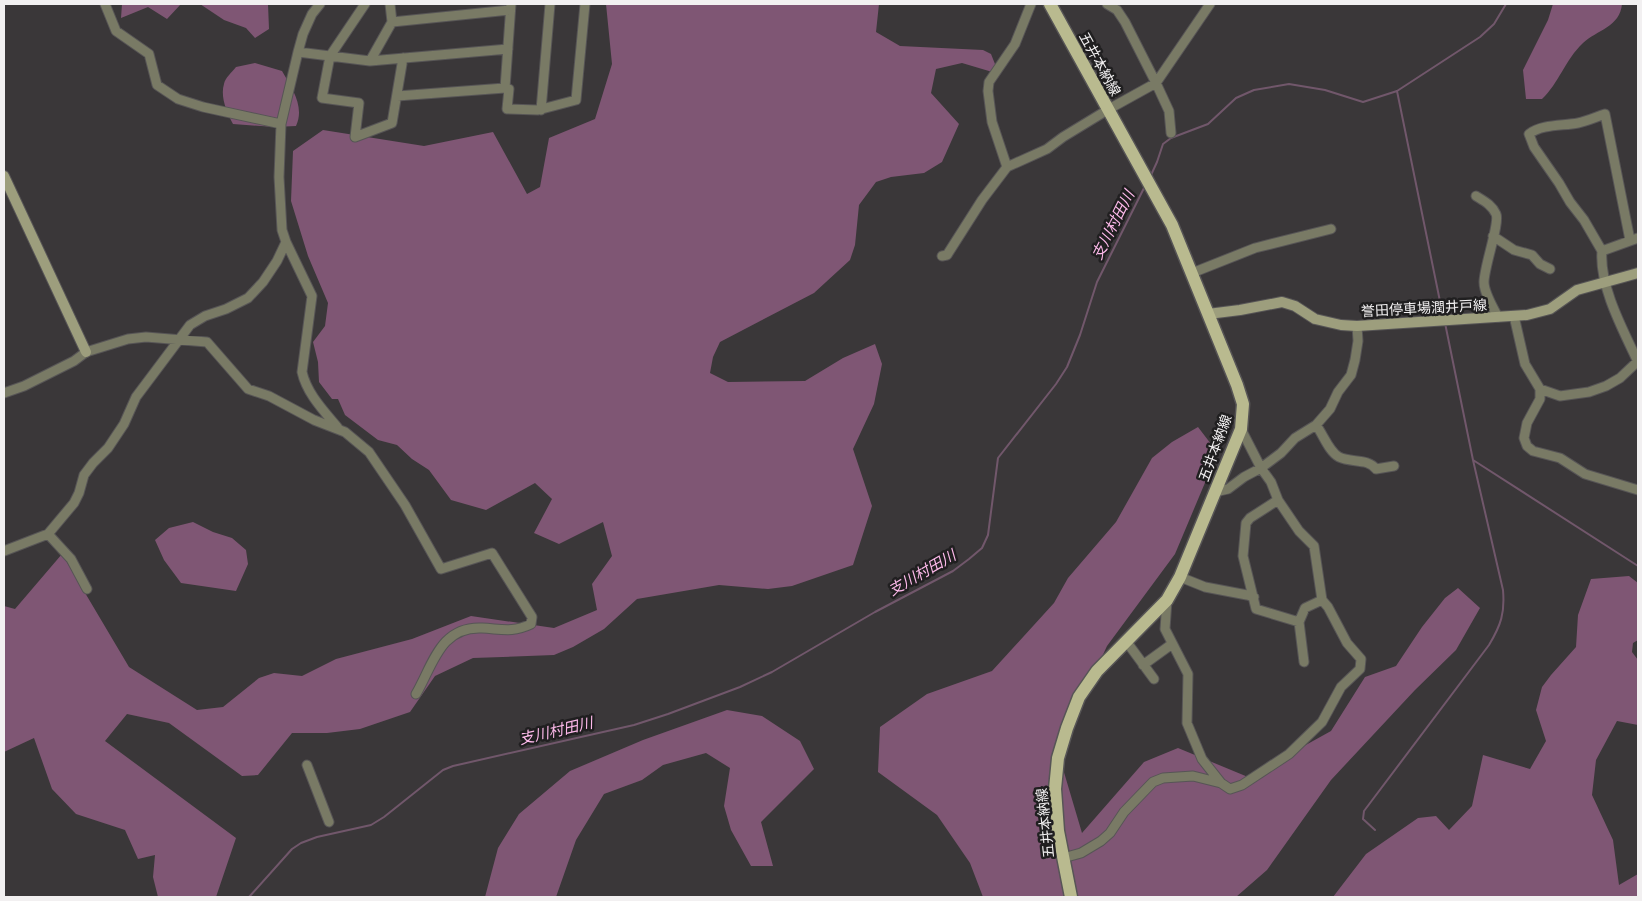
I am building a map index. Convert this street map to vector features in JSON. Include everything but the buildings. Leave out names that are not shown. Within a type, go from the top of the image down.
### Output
[{"type":"main road","name":"五井本納線","points":[[1050,4],[1162,204],[1242,396],[1243,416],[1241,429],[1180,577],[1167,600],[1097,671],[1079,697],[1062,743],[1055,789],[1058,831],[1071,897]]},
{"type":"main road","points":[[4,176],[86,352]]},
{"type":"main road","name":"誉田停車場潤井戸線","points":[[1208,314],[1282,302],[1295,306],[1315,319],[1341,325],[1357,326],[1514,316],[1542,312],[1556,305],[1577,290],[1638,273]]},
{"type":"street","points":[[105,4],[116,31],[149,54],[157,86],[178,99],[203,107],[282,124]]},
{"type":"street","points":[[320,4],[312,14],[303,34],[298,52],[282,124],[278,177],[282,230],[312,296],[302,372],[305,384],[316,402],[338,428],[369,452],[405,505],[441,570],[492,553],[532,617],[531,624],[520,629],[504,631],[481,628],[462,629],[445,642],[433,658],[416,694]]},
{"type":"street","points":[[365,4],[330,56],[322,98],[359,103],[355,137],[392,123],[403,58]]},
{"type":"street","points":[[370,61],[392,22],[390,4]]},
{"type":"street","points":[[541,110],[550,4]]},
{"type":"street","points":[[397,96],[505,88],[509,90],[507,109],[541,110],[576,100],[585,4]]},
{"type":"street","points":[[1007,167],[992,122],[988,91],[989,82],[1015,44],[1031,4]]},
{"type":"street","points":[[1107,4],[1117,10],[1125,22],[1156,83],[1168,111],[1171,133]]},
{"type":"street","points":[[942,256],[947,255],[982,200],[1007,167],[1047,149],[1108,109],[1156,83],[1210,4]]},
{"type":"street","points":[[392,22],[511,7],[505,88]]},
{"type":"street","points":[[298,52],[370,61],[508,49]]},
{"type":"street","points":[[1540,389],[1560,396],[1589,392],[1606,386],[1620,378],[1638,361],[1621,326],[1605,282],[1601,259],[1602,251],[1584,220],[1534,147],[1529,134],[1533,131],[1580,122],[1605,114],[1634,239],[1602,251]]},
{"type":"street","points":[[1476,196],[1490,206],[1496,214],[1497,221],[1484,283],[1498,317]]},
{"type":"street","points":[[1192,273],[1255,248],[1331,229]]},
{"type":"street","points":[[1493,236],[1514,250],[1532,255],[1540,264],[1550,269]]},
{"type":"street","points":[[4,550],[48,534],[74,504],[84,475],[108,448],[124,424],[136,397],[190,325],[204,316],[226,309],[248,298],[263,282],[286,242]]},
{"type":"street","points":[[1514,316],[1525,364],[1540,389],[1540,399],[1527,423],[1524,438],[1527,446],[1532,451],[1560,458],[1585,474],[1638,490]]},
{"type":"street","points":[[1215,492],[1228,489],[1244,477],[1261,468],[1281,453],[1295,438],[1316,425],[1330,409],[1338,392],[1351,375],[1358,341],[1357,326]]},
{"type":"street","points":[[4,393],[24,386],[86,352],[146,337],[179,339],[207,342],[248,389],[269,396],[330,428],[338,428]]},
{"type":"street","points":[[1316,425],[1330,448],[1340,457],[1369,462],[1376,469],[1394,466]]},
{"type":"street","points":[[1167,600],[1165,629],[1188,674],[1187,723],[1189,729],[1202,759],[1222,783],[1230,789],[1242,786],[1289,754],[1322,722],[1341,687],[1360,669],[1361,659],[1347,643],[1328,607],[1322,600],[1314,546],[1298,531],[1278,500],[1271,482],[1261,468],[1241,429]]},
{"type":"street","points":[[1278,500],[1250,518],[1246,523],[1243,556],[1256,609],[1299,622]]},
{"type":"street","points":[[48,534],[71,558],[88,589]]},
{"type":"street","points":[[1180,577],[1205,587],[1254,597]]},
{"type":"street","points":[[1304,662],[1299,622],[1305,608],[1322,600]]},
{"type":"street","points":[[1126,641],[1154,679]]},
{"type":"street","points":[[1143,665],[1172,644]]},
{"type":"street","points":[[307,765],[329,822]]},
{"type":"street","points":[[1064,858],[1093,847],[1105,837],[1124,812],[1153,782],[1163,778],[1193,776],[1222,783]]},
{"type":"shaded area","points":[[122,4],[181,4],[167,19],[148,7],[121,18]]},
{"type":"shaded area","points":[[200,4],[268,4],[269,29],[255,38],[246,28],[224,20]]},
{"type":"shaded area","points":[[606,4],[879,4],[876,32],[900,46],[983,50],[991,54],[999,74],[962,63],[936,69],[931,93],[959,124],[942,162],[924,173],[891,177],[876,182],[859,205],[855,245],[850,260],[814,293],[720,342],[713,357],[710,373],[728,382],[805,381],[843,358],[875,344],[882,364],[874,404],[853,449],[872,506],[853,565],[792,586],[768,589],[719,585],[637,599],[604,629],[573,647],[554,655],[473,658],[435,676],[410,712],[360,729],[327,733],[292,733],[258,775],[242,776],[169,723],[127,714],[105,741],[236,838],[216,897],[158,897],[153,877],[155,855],[138,859],[125,830],[76,814],[52,789],[34,738],[4,752],[4,606],[15,609],[62,554],[129,667],[197,710],[223,707],[259,678],[274,673],[302,676],[336,659],[412,639],[471,616],[554,628],[597,610],[592,584],[612,556],[603,522],[559,544],[534,533],[552,499],[535,483],[486,510],[451,500],[429,470],[412,459],[397,445],[378,440],[345,415],[338,399],[332,399],[319,382],[318,362],[313,342],[325,326],[328,303],[308,256],[291,201],[293,151],[323,130],[424,146],[493,132],[527,194],[540,187],[549,138],[595,119],[612,64]]},
{"type":"shaded area","points":[[1553,4],[1622,4],[1617,18],[1583,43],[1542,99],[1526,99],[1523,70],[1548,20]]},
{"type":"shaded area","points":[[255,63],[282,71],[298,105],[299,112],[296,126],[275,127],[233,124],[226,110],[223,89],[225,82],[236,67]]},
{"type":"shaded area","points":[[1198,427],[1211,444],[1215,459],[1175,554],[1107,646],[1058,752],[1082,833],[1144,762],[1178,748],[1248,777],[1331,731],[1365,677],[1396,666],[1422,627],[1445,598],[1458,588],[1480,608],[1456,650],[1415,690],[1331,780],[1267,870],[1236,897],[983,897],[970,863],[937,815],[878,772],[880,727],[927,694],[992,671],[1054,603],[1068,578],[1116,522],[1152,458],[1172,442]]},
{"type":"shaded area","points":[[193,522],[213,532],[232,538],[246,550],[248,564],[236,591],[181,583],[164,560],[155,540],[169,528]]},
{"type":"shaded area","points":[[1629,576],[1638,583],[1638,640],[1633,643],[1632,652],[1638,660],[1638,725],[1617,721],[1596,760],[1592,795],[1613,840],[1619,885],[1638,874],[1638,897],[1333,897],[1366,854],[1418,818],[1436,816],[1449,830],[1472,806],[1483,755],[1530,769],[1546,741],[1536,710],[1542,687],[1576,647],[1578,615],[1591,579]]},
{"type":"shaded area","points":[[727,710],[762,716],[800,741],[814,769],[761,822],[773,866],[751,866],[731,830],[724,806],[730,768],[706,753],[663,765],[642,780],[604,794],[576,840],[556,897],[485,897],[498,848],[519,814],[570,771],[643,740]]},
{"type":"waterway","name":"支川村田川","points":[[1151,175],[1163,144],[1171,138],[1208,124],[1236,98],[1254,90],[1289,84],[1325,90],[1363,102],[1397,91],[1480,37],[1494,24],[1506,4]]},
{"type":"waterway","points":[[1397,91],[1443,316]]},
{"type":"waterway","name":"支川村田川","points":[[249,897],[292,849],[301,843],[317,837],[371,825],[384,817],[443,770],[453,766],[634,725],[740,687],[772,672],[875,612],[953,571],[969,559],[982,548],[988,535],[998,458],[1056,384],[1067,367],[1080,335],[1097,282],[1145,186]]},
{"type":"waterway","points":[[1445,323],[1473,460],[1638,566]]},
{"type":"waterway","points":[[1375,830],[1363,819],[1364,811],[1489,645],[1501,619],[1503,590],[1473,460]]}]
